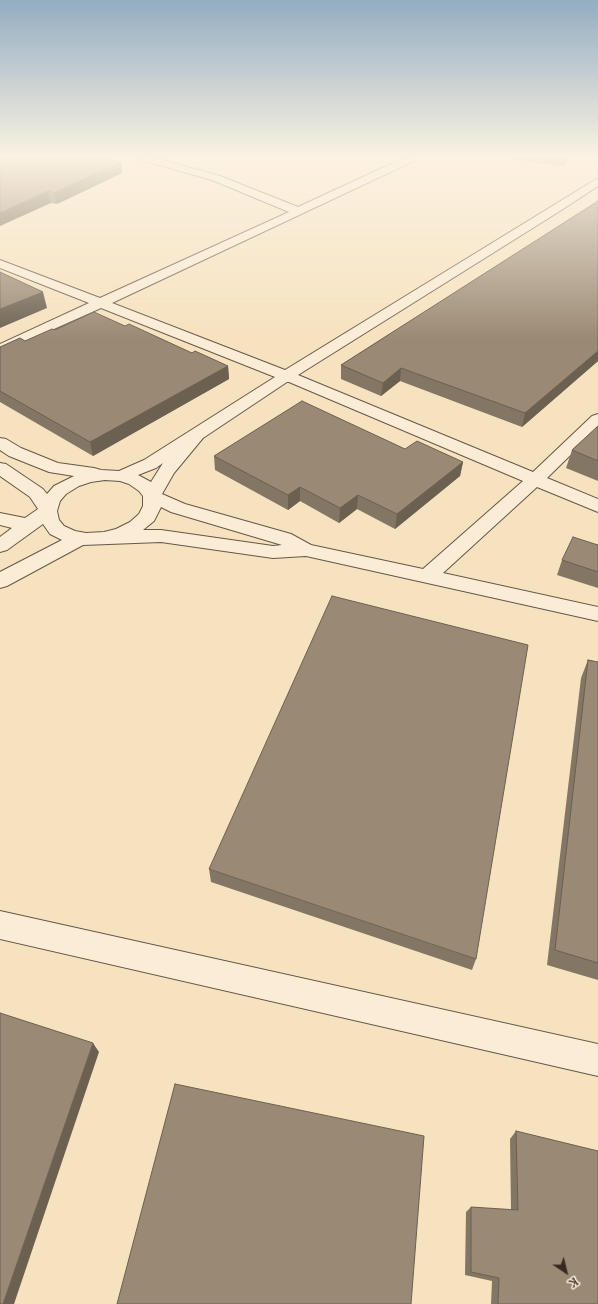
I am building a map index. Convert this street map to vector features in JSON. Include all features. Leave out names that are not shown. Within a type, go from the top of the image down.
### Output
[{"type":"street","points":[[0,349],[280,219]]},
{"type":"street","points":[[0,546],[48,511],[51,500],[66,486],[88,477],[113,475],[150,464],[286,376],[539,219]]},
{"type":"street","points":[[0,264],[286,376],[598,506]]},
{"type":"street","points":[[427,576],[535,480],[598,419]]},
{"type":"street","points":[[104,538],[122,534],[136,526],[147,517],[152,506],[152,496],[166,471],[197,434]]},
{"type":"street","points":[[0,442],[15,452],[55,468],[113,475],[135,480],[146,487],[152,496],[178,508],[284,538],[306,550]]},
{"type":"street","points":[[0,468],[37,493],[48,511],[50,521],[57,530],[70,536],[80,538],[161,536],[273,552],[306,550],[598,614]]},
{"type":"street","points":[[0,519],[28,525]]},
{"type":"street","points":[[0,581],[80,538]]},
{"type":"street","points":[[0,925],[598,1060]]},
{"type":"building","points":[[570,219],[598,219],[598,351],[525,413],[401,368],[383,383],[341,365]]},
{"type":"building","points":[[0,272],[43,292],[0,309]]},
{"type":"building","points":[[94,312],[125,326],[129,324],[192,353],[195,351],[228,366],[90,442],[0,391],[0,347],[20,338],[25,341],[52,329],[55,330]]},
{"type":"building","points":[[302,401],[405,449],[417,441],[463,462],[397,514],[358,495],[340,508],[300,487],[288,495],[214,456]]},
{"type":"building","points":[[598,426],[598,461],[572,450]]},
{"type":"building","points":[[573,537],[598,545],[598,572],[562,560]]},
{"type":"building","points":[[332,596],[528,645],[476,959],[209,869]]},
{"type":"building","points":[[588,660],[598,662],[598,963],[555,950]]},
{"type":"building","points":[[0,1013],[93,1043],[3,1304],[0,1304]]},
{"type":"building","points":[[175,1084],[424,1136],[411,1304],[117,1304]]},
{"type":"building","points":[[516,1131],[598,1151],[598,1304],[498,1304],[499,1278],[471,1272],[471,1207],[518,1210]]}]
